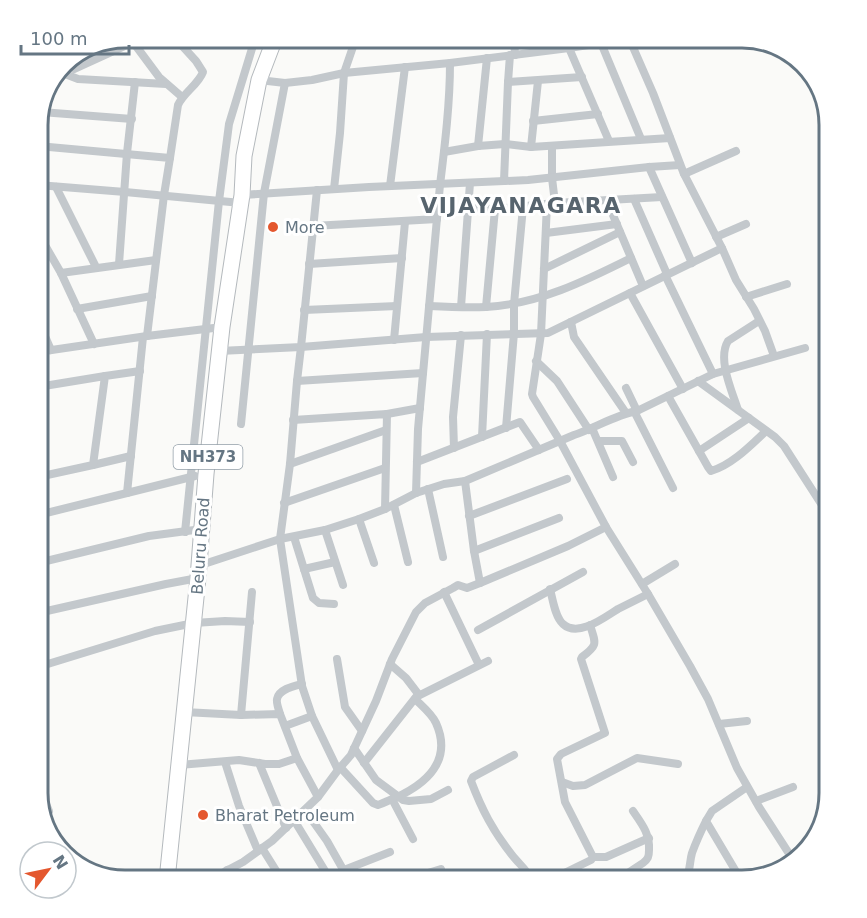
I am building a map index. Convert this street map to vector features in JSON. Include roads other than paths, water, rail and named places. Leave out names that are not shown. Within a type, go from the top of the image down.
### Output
[{"type":"highway","name":"Beluru Road","points":[[168,870],[200,562],[202,530],[198,475],[219,351],[214,328],[241,199],[244,156],[259,80],[271,48]]},
{"type":"street","points":[[138,48],[166,84],[182,97]]},
{"type":"street","points":[[127,493],[140,370],[178,105],[203,72],[183,48]]},
{"type":"street","points":[[185,532],[198,475],[214,328],[219,201],[229,124],[251,48]]},
{"type":"street","points":[[259,48],[267,59]]},
{"type":"street","points":[[334,189],[344,74],[353,48]]},
{"type":"street","points":[[504,181],[508,82],[513,48]]},
{"type":"street","points":[[259,80],[285,83],[569,48],[609,141]]},
{"type":"street","points":[[603,48],[641,139]]},
{"type":"street","points":[[634,48],[684,174],[736,280],[759,321],[774,356]]},
{"type":"street","points":[[70,71],[119,49]]},
{"type":"street","points":[[478,146],[487,58]]},
{"type":"street","points":[[416,493],[420,408],[450,63]]},
{"type":"street","points":[[390,186],[405,67]]},
{"type":"street","points":[[68,74],[78,79],[166,84]]},
{"type":"street","points":[[508,82],[582,77]]},
{"type":"street","points":[[531,147],[538,81]]},
{"type":"street","points":[[119,264],[135,82]]},
{"type":"street","points":[[241,424],[264,193],[285,83]]},
{"type":"street","points":[[49,113],[132,119]]},
{"type":"street","points":[[533,121],[598,114]]},
{"type":"street","points":[[444,152],[505,144],[531,147],[670,138]]},
{"type":"street","points":[[552,146],[551,204],[546,233],[540,334],[532,397],[560,441],[606,527],[648,594],[708,699],[737,768],[788,852]]},
{"type":"street","points":[[48,147],[170,158]]},
{"type":"street","points":[[684,174],[736,151]]},
{"type":"street","points":[[48,186],[219,201],[241,199],[264,193],[504,181],[680,165]]},
{"type":"street","points":[[649,167],[692,262]]},
{"type":"street","points":[[462,307],[470,183]]},
{"type":"street","points":[[56,187],[96,267]]},
{"type":"street","points":[[317,190],[290,464],[280,539],[302,684],[312,716],[339,769],[375,805],[410,791],[434,770],[439,762],[441,748],[435,722],[406,678],[390,664]]},
{"type":"street","points":[[468,208],[495,209],[662,197]]},
{"type":"street","points":[[634,199],[666,275],[713,374]]},
{"type":"street","points":[[607,201],[643,286]]},
{"type":"street","points":[[506,428],[523,207]]},
{"type":"street","points":[[486,307],[495,209]]},
{"type":"street","points":[[313,226],[437,219]]},
{"type":"street","points":[[394,340],[405,222]]},
{"type":"street","points":[[716,237],[746,224]]},
{"type":"street","points":[[546,233],[619,228]]},
{"type":"street","points":[[544,269],[619,228]]},
{"type":"street","points":[[219,351],[461,335],[548,333],[722,249]]},
{"type":"street","points":[[48,250],[94,344]]},
{"type":"street","points":[[309,264],[402,258]]},
{"type":"street","points":[[429,306],[486,307],[542,298],[632,258]]},
{"type":"street","points":[[61,273],[156,260]]},
{"type":"street","points":[[746,297],[787,284]]},
{"type":"street","points":[[630,292],[683,389]]},
{"type":"street","points":[[77,309],[152,296]]},
{"type":"street","points":[[304,310],[397,306]]},
{"type":"street","points":[[738,410],[723,358],[725,345],[759,321]]},
{"type":"street","points":[[571,322],[574,337],[632,412],[673,488]]},
{"type":"street","points":[[48,350],[214,328]]},
{"type":"street","points":[[482,437],[487,334]]},
{"type":"street","points":[[454,448],[453,417],[461,335]]},
{"type":"street","points":[[48,343],[51,350]]},
{"type":"street","points":[[200,562],[207,563],[280,539],[325,530],[359,519],[390,507],[416,493],[444,483],[465,481],[632,412],[713,374],[805,348]]},
{"type":"street","points":[[536,361],[557,381],[599,441],[613,477]]},
{"type":"street","points":[[48,385],[140,370]]},
{"type":"street","points":[[297,381],[423,374]]},
{"type":"street","points":[[93,465],[105,376]]},
{"type":"street","points":[[698,381],[766,430],[784,446],[819,499]]},
{"type":"street","points":[[626,388],[632,412]]},
{"type":"street","points":[[668,396],[710,470],[714,470],[744,451],[766,430]]},
{"type":"street","points":[[293,420],[387,414],[420,408]]},
{"type":"street","points":[[387,414],[385,468],[390,507],[408,562]]},
{"type":"street","points":[[699,452],[749,418]]},
{"type":"street","points":[[417,462],[520,422],[539,450]]},
{"type":"street","points":[[290,464],[386,430]]},
{"type":"street","points":[[599,441],[622,441],[633,462]]},
{"type":"street","points":[[48,475],[131,456]]},
{"type":"street","points":[[284,503],[385,468]]},
{"type":"street","points":[[48,513],[198,475]]},
{"type":"street","points":[[469,516],[567,479]]},
{"type":"street","points":[[465,481],[480,583]]},
{"type":"street","points":[[428,489],[443,557]]},
{"type":"street","points":[[474,551],[559,518]]},
{"type":"street","points":[[359,519],[374,563]]},
{"type":"street","points":[[227,870],[260,849],[306,810],[351,755],[390,664],[416,612],[425,603],[458,585],[466,588],[480,583],[568,546],[606,527]]},
{"type":"street","points":[[48,561],[149,536],[202,530]]},
{"type":"street","points":[[325,530],[343,585]]},
{"type":"street","points":[[294,537],[315,602],[334,604]]},
{"type":"street","points":[[304,569],[335,562]]},
{"type":"street","points":[[642,584],[675,564]]},
{"type":"street","points":[[478,630],[583,572]]},
{"type":"street","points":[[48,611],[198,578]]},
{"type":"street","points":[[550,590],[561,623],[574,629],[590,625],[648,594]]},
{"type":"street","points":[[241,715],[252,592]]},
{"type":"street","points":[[364,763],[417,697],[484,663],[444,592]]},
{"type":"street","points":[[48,664],[155,632],[194,623],[250,622]]},
{"type":"street","points":[[590,625],[595,640],[594,646],[581,659],[605,732],[557,759],[565,802],[593,857]]},
{"type":"street","points":[[337,659],[345,707],[362,731]]},
{"type":"street","points":[[302,684],[289,687],[279,695],[277,702],[297,758],[318,797]]},
{"type":"street","points":[[184,712],[241,715],[280,714]]},
{"type":"street","points":[[285,726],[312,716]]},
{"type":"street","points":[[718,724],[747,720]]},
{"type":"street","points":[[354,748],[376,780],[395,797],[409,801],[431,799],[448,790]]},
{"type":"street","points":[[514,755],[473,777],[471,781],[481,807],[494,830],[514,858],[527,870]]},
{"type":"street","points":[[179,765],[239,760],[279,764],[297,758]]},
{"type":"street","points":[[562,782],[573,786],[585,785],[637,758],[678,764]]},
{"type":"street","points":[[225,762],[239,806],[260,849],[275,870]]},
{"type":"street","points":[[260,763],[286,828]]},
{"type":"street","points":[[689,870],[691,856],[712,811],[747,787]]},
{"type":"street","points":[[756,801],[793,787]]},
{"type":"street","points":[[395,797],[413,840]]},
{"type":"street","points":[[306,810],[344,870],[390,852]]},
{"type":"street","points":[[632,870],[647,860],[650,845],[649,838],[633,811]]},
{"type":"street","points":[[294,820],[325,870]]},
{"type":"street","points":[[706,821],[735,870]]},
{"type":"street","points":[[593,857],[606,857],[649,838]]},
{"type":"street","points":[[571,870],[591,861],[593,857]]},
{"type":"street","points":[[435,870],[441,868]]},
{"type":"place","name":"More","points":[[273,227]]},
{"type":"place","name":"Bharat Petroleum","points":[[203,815]]},
{"type":"district","name":"VIJAYANAGARA","points":[[521,205]]}]
